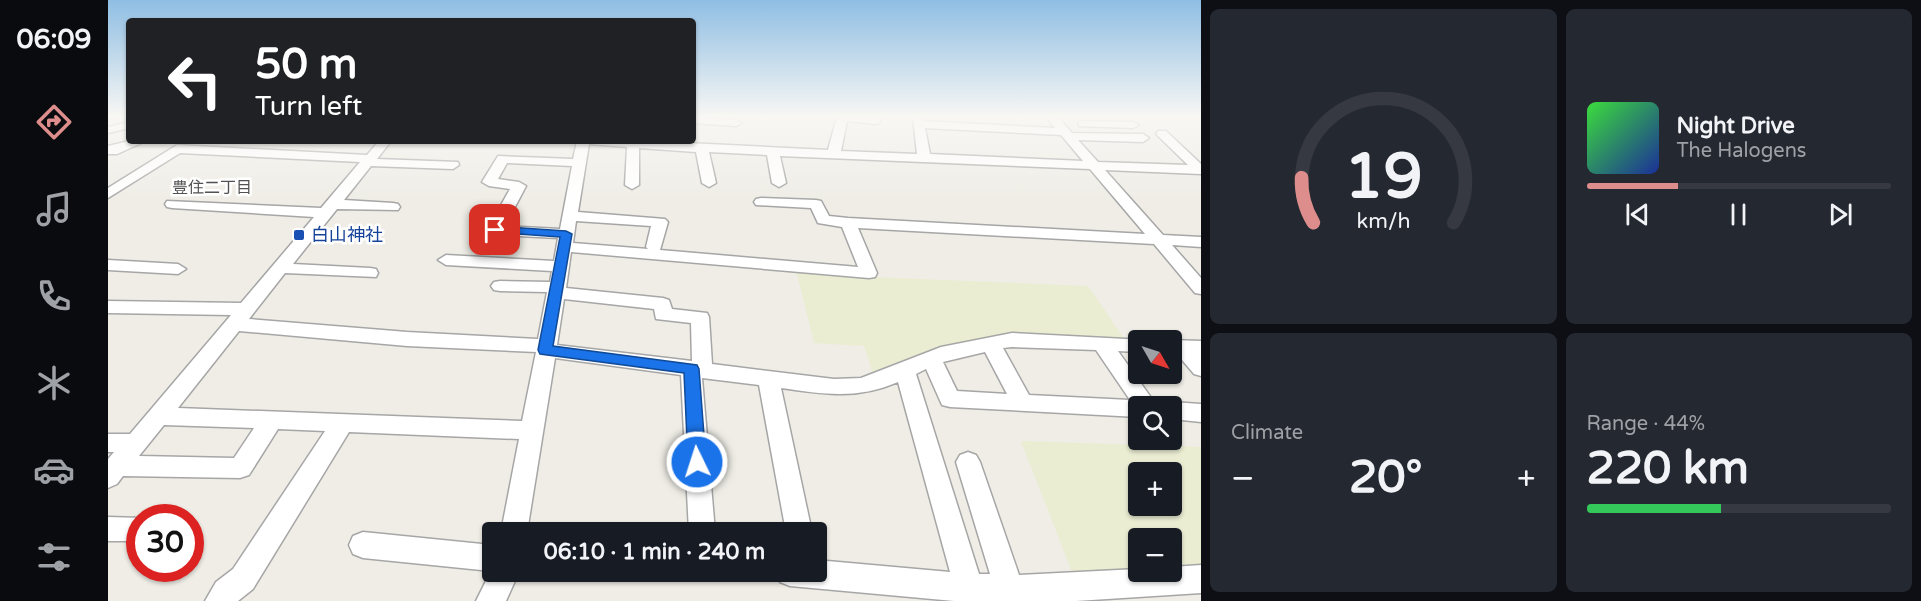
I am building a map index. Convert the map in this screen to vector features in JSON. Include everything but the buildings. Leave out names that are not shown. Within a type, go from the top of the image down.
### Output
[{"type":"street","points":[[108,150],[113,151],[129,145]]},
{"type":"street","points":[[277,154],[290,145]]},
{"type":"street","points":[[112,471],[381,145]]},
{"type":"street","points":[[515,522],[582,145]]},
{"type":"street","points":[[633,145],[633,185]]},
{"type":"street","points":[[709,183],[721,145]]},
{"type":"street","points":[[755,145],[773,151],[1200,170]]},
{"type":"street","points":[[835,145],[835,153]]},
{"type":"street","points":[[922,145],[924,158]]},
{"type":"street","points":[[1174,145],[1200,170]]},
{"type":"street","points":[[1076,147],[1130,148]]},
{"type":"street","points":[[1076,147],[1201,289]]},
{"type":"street","points":[[108,194],[177,148],[453,165]]},
{"type":"street","points":[[773,151],[779,183]]},
{"type":"street","points":[[579,163],[503,159],[489,182],[519,186],[495,230],[565,241],[869,273],[848,222]]},
{"type":"street","points":[[761,202],[816,204],[823,220],[1201,242]]},
{"type":"street","points":[[172,204],[328,208],[393,207]]},
{"type":"street","points":[[446,260],[565,241],[660,222],[654,247]]},
{"type":"street","points":[[110,267],[178,269]]},
{"type":"street","points":[[279,268],[370,273]]},
{"type":"street","points":[[500,286],[556,290],[663,304],[663,315],[700,317],[696,369],[702,522]]},
{"type":"street","points":[[108,307],[239,316],[407,339],[545,348],[834,387],[861,386],[877,382],[948,352],[1012,340],[1128,345]]},
{"type":"street","points":[[1102,344],[1139,396]]},
{"type":"street","points":[[991,345],[1023,403]]},
{"type":"street","points":[[1185,347],[1201,369]]},
{"type":"street","points":[[931,358],[950,399],[1128,408]]},
{"type":"street","points":[[904,370],[912,390],[969,588]]},
{"type":"street","points":[[768,378],[797,522]]},
{"type":"street","points":[[1182,412],[1201,413]]},
{"type":"street","points":[[157,416],[531,430]]},
{"type":"street","points":[[112,471],[240,468],[271,421]]},
{"type":"street","points":[[220,601],[226,592],[243,579],[343,423]]},
{"type":"street","points":[[108,443],[135,443]]},
{"type":"street","points":[[968,462],[1020,593]]},
{"type":"street","points":[[108,529],[126,529]]},
{"type":"street","points":[[363,545],[482,557]]},
{"type":"street","points":[[827,574],[1020,593],[1201,579]]},
{"type":"street","points":[[491,601],[500,582]]},
{"type":"green space","points":[[796,270],[872,277],[1088,286],[1126,341],[1003,337],[874,377],[864,346],[814,343]]},
{"type":"green space","points":[[1021,441],[1128,445],[1128,450],[1182,450],[1182,446],[1201,447],[1201,568],[1182,569],[1182,528],[1128,528],[1128,573],[1074,577]]},
{"type":"place","name":"白山神社","points":[[299,235]]},
{"type":"district","name":"豊住二丁目","points":[[212,187]]},
{"type":"route","points":[[495,230],[566,234],[545,350],[691,369],[697,462]]}]
